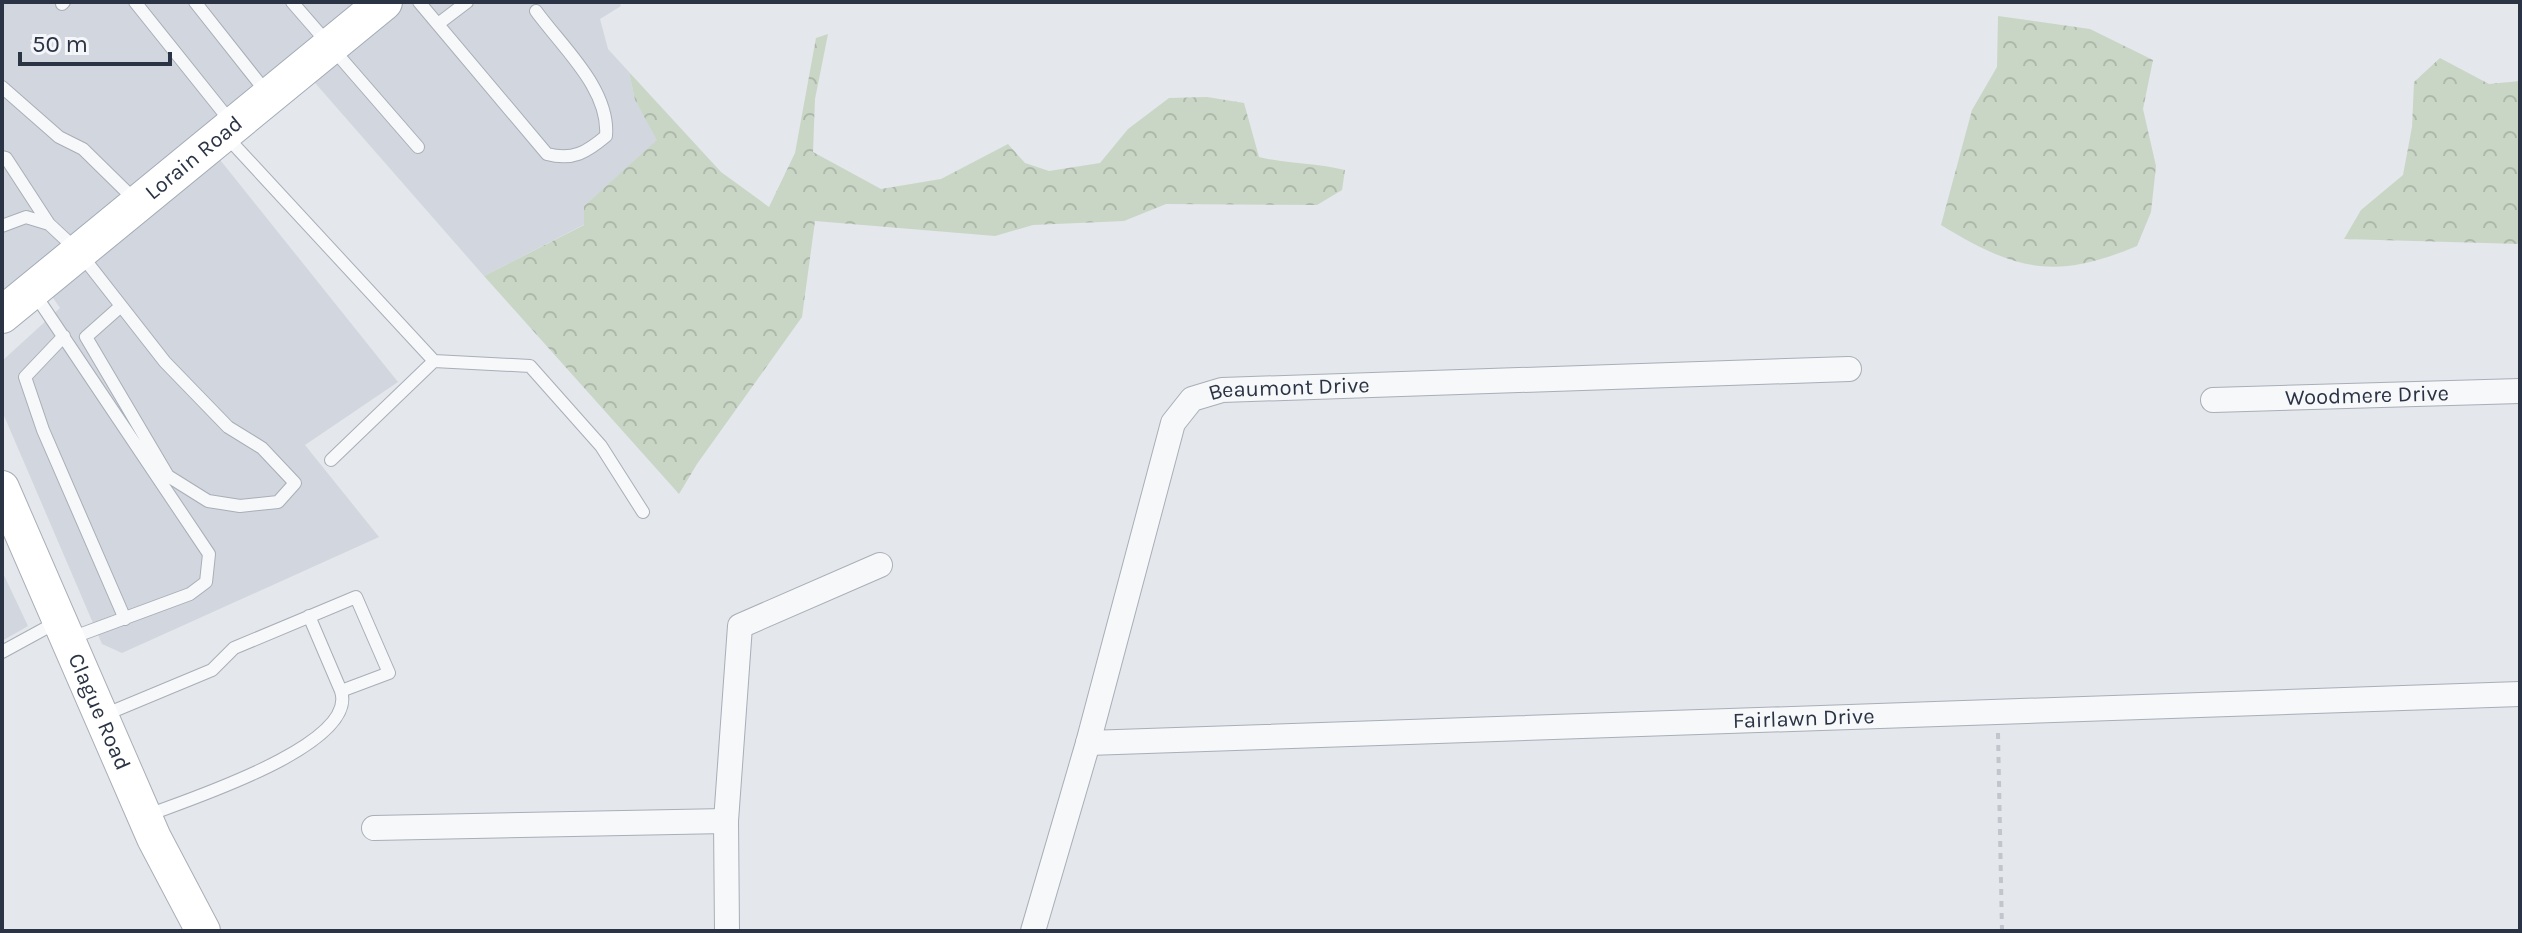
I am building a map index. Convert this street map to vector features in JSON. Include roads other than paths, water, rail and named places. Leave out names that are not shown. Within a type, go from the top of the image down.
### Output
[{"type":"main road","name":"Lorain Road","points":[[2,315],[383,2]]},
{"type":"main road","name":"Clague Road","points":[[2,488],[145,816],[203,931]]},
{"type":"street","name":"Beaumont Drive","points":[[1033,931],[1088,743],[1173,423],[1192,399],[1222,390],[1849,369]]},
{"type":"street","name":"Woodmere Drive","points":[[2213,400],[2520,391]]},
{"type":"street","points":[[727,931],[726,821],[740,626],[880,565]]},
{"type":"street","name":"Fairlawn Drive","points":[[1088,743],[2520,694]]},
{"type":"street","points":[[374,828],[726,821]]},
{"type":"lane","points":[[135,2],[228,128],[434,361],[530,366],[601,446],[643,512]]},
{"type":"lane","points":[[195,2],[269,95]]},
{"type":"lane","points":[[292,2],[418,147]]},
{"type":"lane","points":[[419,2],[547,154],[562,158],[585,153],[606,136],[607,120],[599,95],[536,11]]},
{"type":"lane","points":[[438,24],[467,2]]},
{"type":"lane","points":[[2,87],[59,137],[83,149],[138,203]]},
{"type":"lane","points":[[2,157],[49,224],[79,252],[165,362],[228,427],[262,448],[295,483],[278,502],[240,506],[208,501],[168,476],[86,337],[121,306]]},
{"type":"lane","points":[[2,226],[26,217],[49,224]]},
{"type":"lane","points":[[2,652],[64,630],[125,619],[190,594],[206,582],[209,554],[32,290]]},
{"type":"lane","points":[[64,336],[25,377],[43,430],[125,619]]},
{"type":"lane","points":[[331,460],[434,361]]},
{"type":"lane","points":[[101,716],[212,670],[234,648],[356,597],[389,673],[341,691]]},
{"type":"lane","points":[[145,816],[252,774],[319,737],[339,717],[344,700],[309,616]]}]
